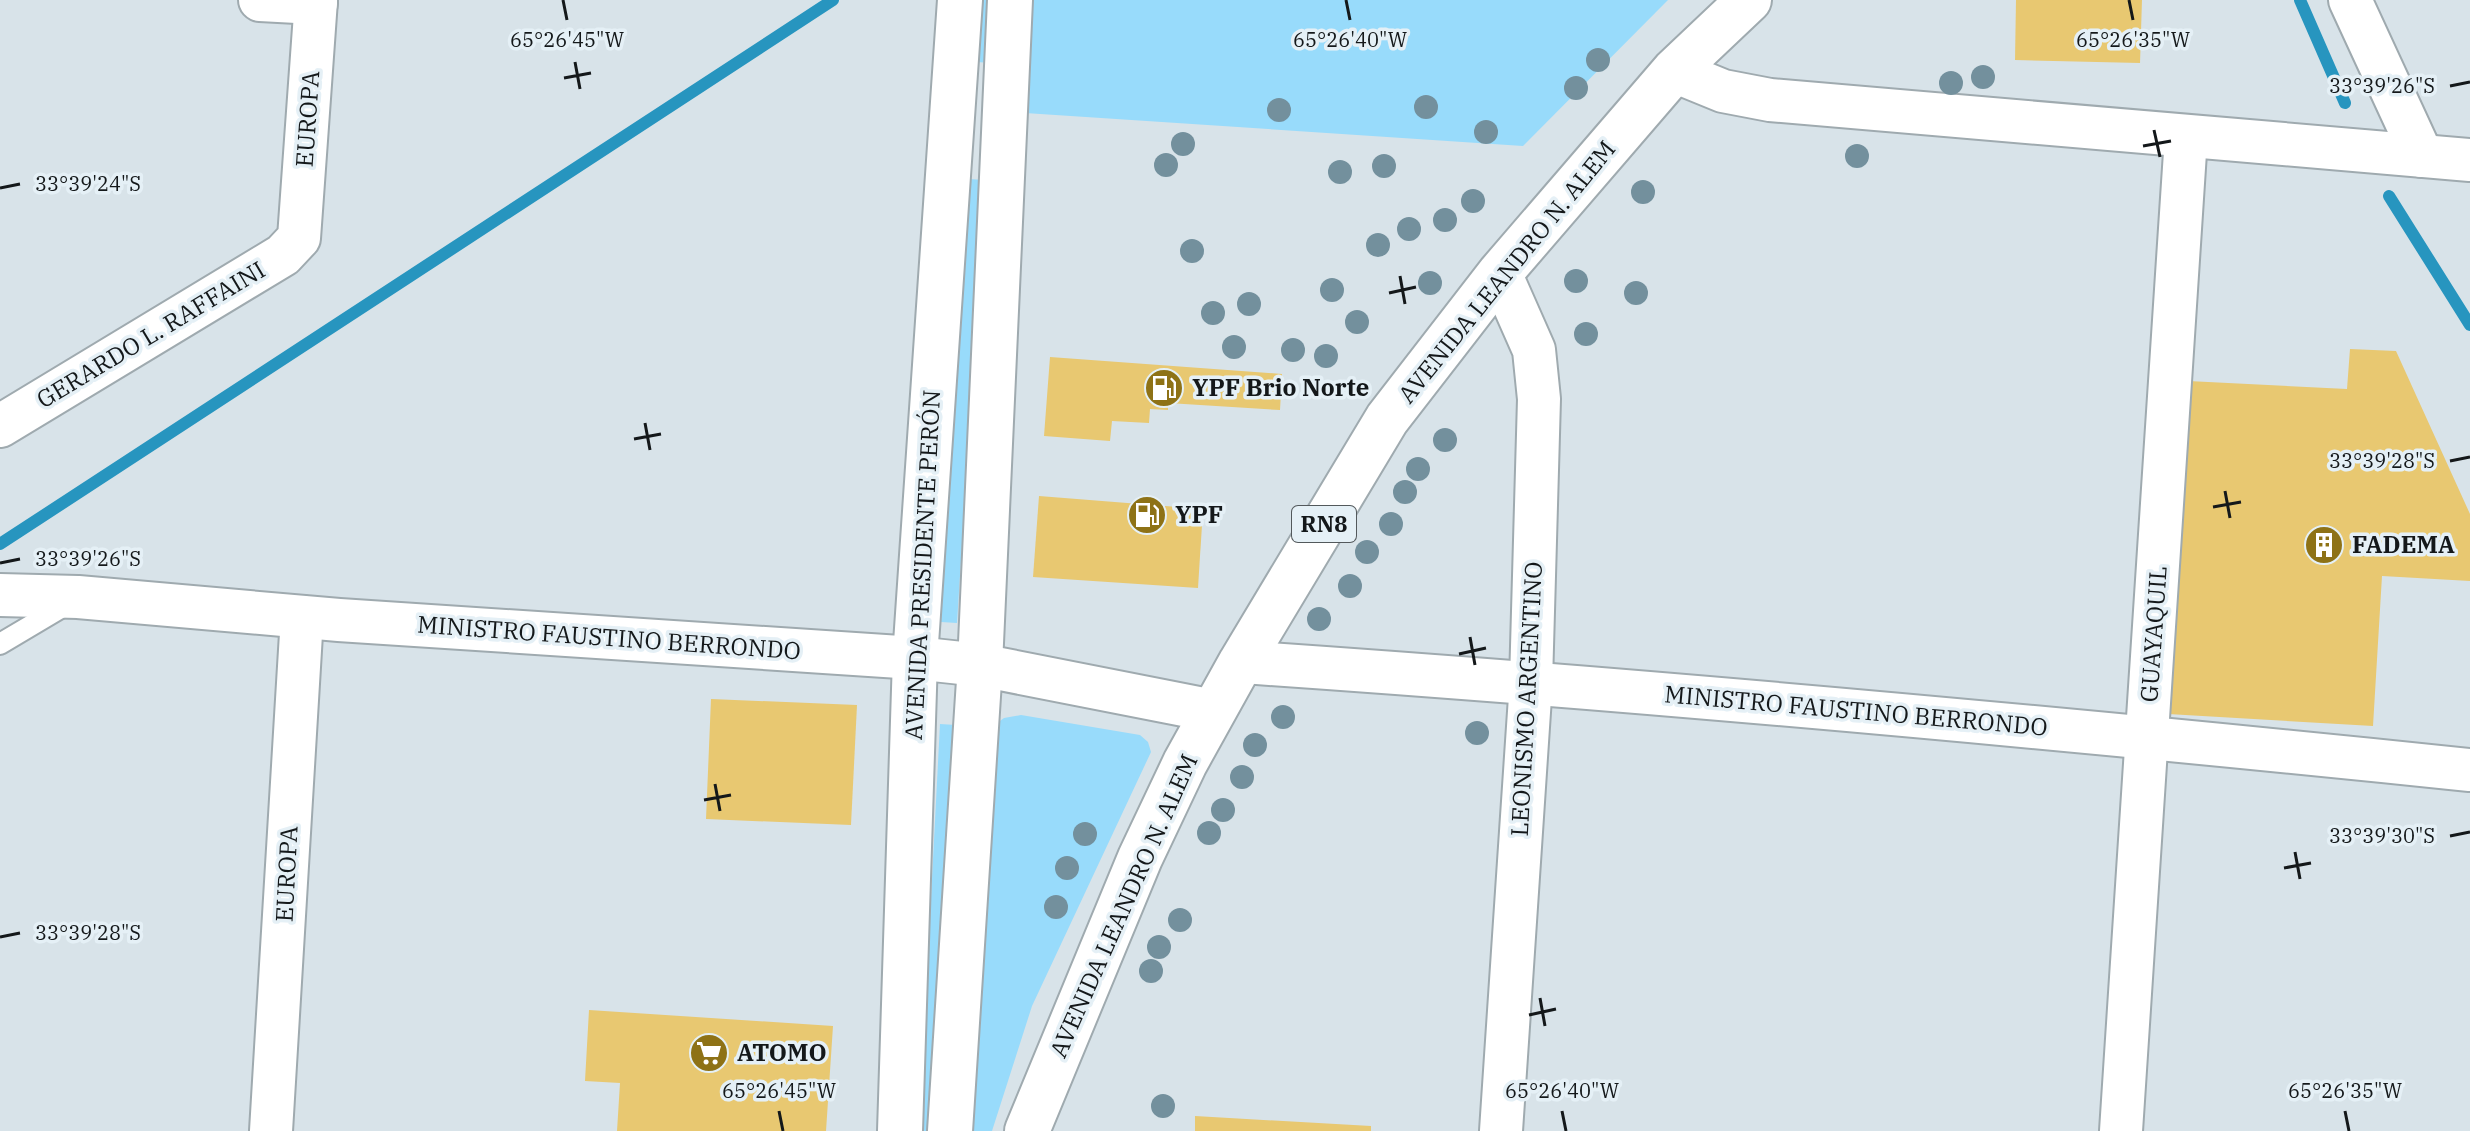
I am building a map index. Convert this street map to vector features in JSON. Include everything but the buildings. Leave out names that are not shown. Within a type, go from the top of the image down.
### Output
[{"type":"main road","name":"AVENIDA PRESIDENTE PERÓN","points":[[900,1131],[915,658],[960,0]]},
{"type":"main road","points":[[950,1131],[980,665],[1010,0]]},
{"type":"main road","name":"AVENIDA LEANDRO N. ALEM","points":[[1027,1131],[1140,858],[1185,763],[1241,662],[1387,419],[1500,273],[1674,71],[1749,0]]},
{"type":"main road","points":[[952,107],[1005,112]]},
{"type":"street","points":[[260,0],[316,2]]},
{"type":"street","points":[[2350,0],[2422,156]]},
{"type":"street","name":"EUROPA","points":[[299,238],[316,2]]},
{"type":"street","points":[[1674,71],[1723,91],[1770,100],[2470,160]]},
{"type":"street","name":"GUAYAQUIL","points":[[2121,1131],[2186,137]]},
{"type":"street","name":"GERARDO L. RAFFAINI","points":[[0,426],[283,255],[299,238]]},
{"type":"street","name":"LEONISMO ARGENTINO","points":[[1500,273],[1534,350],[1539,399],[1531,682],[1501,1131]]},
{"type":"street","name":"MINISTRO FAUSTINO BERRONDO","points":[[0,595],[78,597],[302,617],[915,658],[980,665],[1214,711]]},
{"type":"street","name":"EUROPA","points":[[271,1131],[302,617]]},
{"type":"street","name":"MINISTRO FAUSTINO BERRONDO","points":[[1241,662],[1531,682],[2146,737],[2470,770]]},
{"type":"lane","points":[[0,644],[78,597]]},
{"type":"shaded area","points":[[979,0],[993,0],[991,63],[977,62]]},
{"type":"shaded area","points":[[1031,0],[1668,0],[1523,146],[1025,113]]},
{"type":"shaded area","points":[[969,179],[985,180],[957,623],[941,622]]},
{"type":"shaded area","points":[[1021,715],[1140,735],[1148,742],[1151,752],[1032,1006],[992,1131],[968,1131],[993,726],[1004,718]]},
{"type":"shaded area","points":[[940,724],[956,725],[935,1131],[919,1131]]},
{"type":"waterway","points":[[0,544],[833,0]]},
{"type":"waterway","points":[[2300,0],[2345,103]]},
{"type":"waterway","points":[[2389,196],[2470,325]]},
{"type":"place","name":"YPF Brio Norte","points":[[1164,388]]},
{"type":"place","name":"YPF","points":[[1147,515]]},
{"type":"place","name":"FADEMA","points":[[2324,545]]},
{"type":"place","name":"ATOMO","points":[[709,1053]]}]
